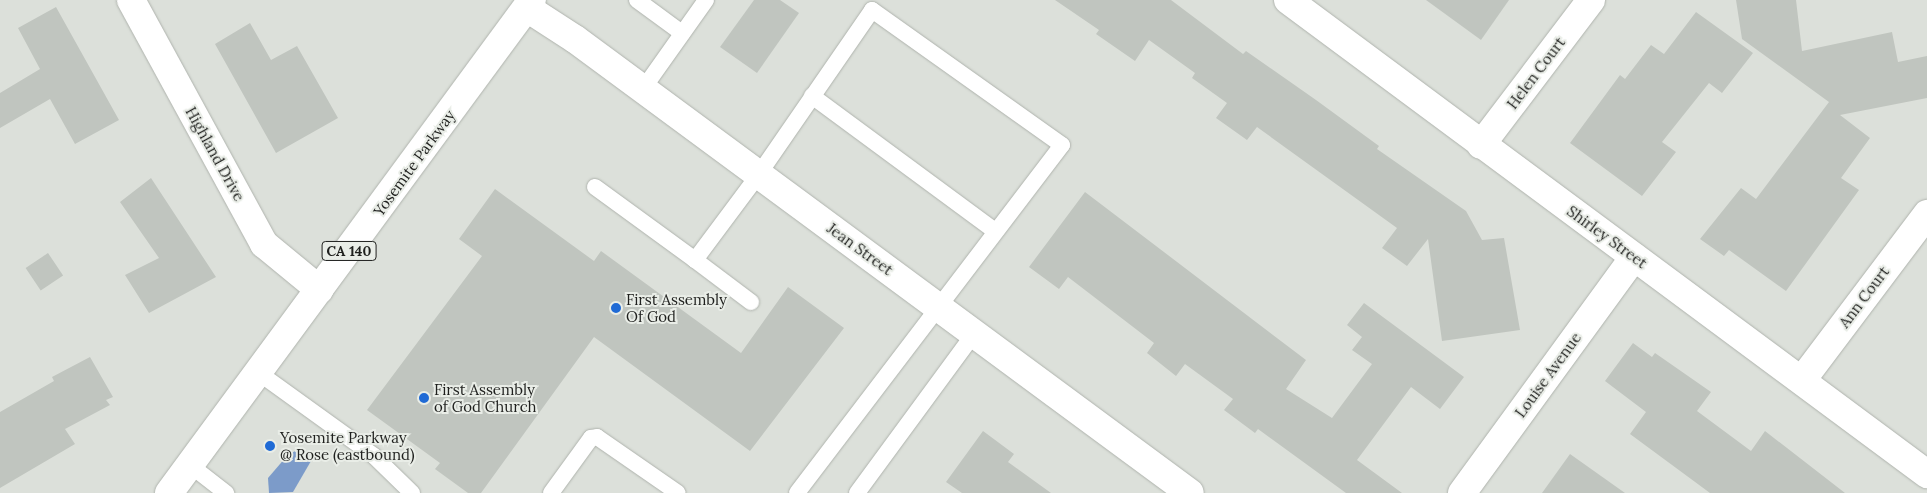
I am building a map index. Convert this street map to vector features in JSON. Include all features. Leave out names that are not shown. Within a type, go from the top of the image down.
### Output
[{"type":"street","name":"Highland Drive","points":[[131,0],[264,244],[320,290]]},
{"type":"street","name":"Shirley Street","points":[[1288,0],[1927,474]]},
{"type":"street","name":"Helen Court","points":[[1481,145],[1591,0]]},
{"type":"street","name":"Yosemite Parkway","points":[[169,493],[320,290],[525,3]]},
{"type":"street","name":"Jean Street","points":[[525,3],[1190,493]]},
{"type":"street","name":"Ann Court","points":[[1802,380],[1927,214]]},
{"type":"street","name":"Louise Avenue","points":[[1462,493],[1634,256]]},
{"type":"lane","points":[[637,0],[682,33]]},
{"type":"lane","points":[[643,89],[706,0]]},
{"type":"lane","points":[[695,260],[759,174],[872,10],[1062,145],[995,231],[940,308],[797,493]]},
{"type":"lane","points":[[812,96],[995,231]]},
{"type":"lane","points":[[595,187],[751,302]]},
{"type":"lane","points":[[857,493],[974,334]]},
{"type":"lane","points":[[259,373],[374,456],[412,493]]},
{"type":"lane","points":[[551,493],[592,438],[597,437],[678,493]]},
{"type":"lane","points":[[190,465],[226,493]]},
{"type":"water","points":[[295,451],[311,461],[293,492],[269,493],[268,478],[286,457]]},
{"type":"building","points":[[754,0],[780,0],[799,13],[757,73],[720,47]]},
{"type":"building","points":[[1055,0],[1171,0],[1243,54],[1246,51],[1316,100],[1379,146],[1377,149],[1466,211],[1482,240],[1504,238],[1520,330],[1442,341],[1428,239],[1407,266],[1382,248],[1397,228],[1257,127],[1247,140],[1216,118],[1227,103],[1192,78],[1195,73],[1149,40],[1135,61],[1096,34],[1099,30]]},
{"type":"building","points":[[1426,0],[1509,0],[1481,40]]},
{"type":"building","points":[[1736,0],[1796,0],[1802,51],[1892,32],[1898,62],[1927,56],[1927,98],[1840,115],[1870,138],[1841,178],[1859,190],[1786,291],[1729,250],[1724,256],[1700,239],[1741,188],[1756,199],[1829,102],[1742,39]]},
{"type":"building","points":[[56,7],[119,120],[75,144],[50,99],[0,128],[0,93],[40,69],[18,28]]},
{"type":"building","points":[[1696,12],[1753,53],[1722,93],[1709,83],[1662,142],[1676,152],[1642,196],[1570,143],[1620,75],[1625,79],[1651,45],[1664,54]]},
{"type":"building","points":[[250,23],[271,60],[297,46],[338,118],[276,153],[215,44]]},
{"type":"building","points":[[151,178],[216,277],[149,313],[125,275],[159,258],[120,202]]},
{"type":"building","points":[[495,189],[594,261],[601,251],[741,353],[788,287],[844,328],[750,451],[594,337],[481,493],[468,493],[435,469],[440,463],[367,410],[482,256],[459,239]]},
{"type":"building","points":[[1085,192],[1306,360],[1286,389],[1332,418],[1372,364],[1352,350],[1362,337],[1347,325],[1364,303],[1464,377],[1440,409],[1411,387],[1357,460],[1402,493],[1346,493],[1258,429],[1255,433],[1224,410],[1233,399],[1185,364],[1176,376],[1147,353],[1154,343],[1068,277],[1059,289],[1029,267]]},
{"type":"building","points":[[48,253],[63,275],[41,290],[26,268]]},
{"type":"building","points":[[1633,343],[1652,357],[1655,353],[1711,392],[1697,411],[1751,451],[1765,431],[1845,493],[1710,493],[1630,434],[1646,412],[1605,381]]},
{"type":"building","points":[[90,357],[113,397],[106,400],[110,405],[65,429],[75,444],[0,488],[0,412],[54,381],[52,377]]},
{"type":"building","points":[[983,431],[1014,454],[1008,462],[1051,493],[962,493],[946,482]]},
{"type":"building","points":[[1570,454],[1625,493],[1542,493]]},
{"type":"place","name":"First Assembly Of God","points":[[616,308]]},
{"type":"place","name":"First Assembly of God Church","points":[[424,398]]},
{"type":"place","name":"Yosemite Parkway @ Rose (eastbound)","points":[[270,446]]}]
